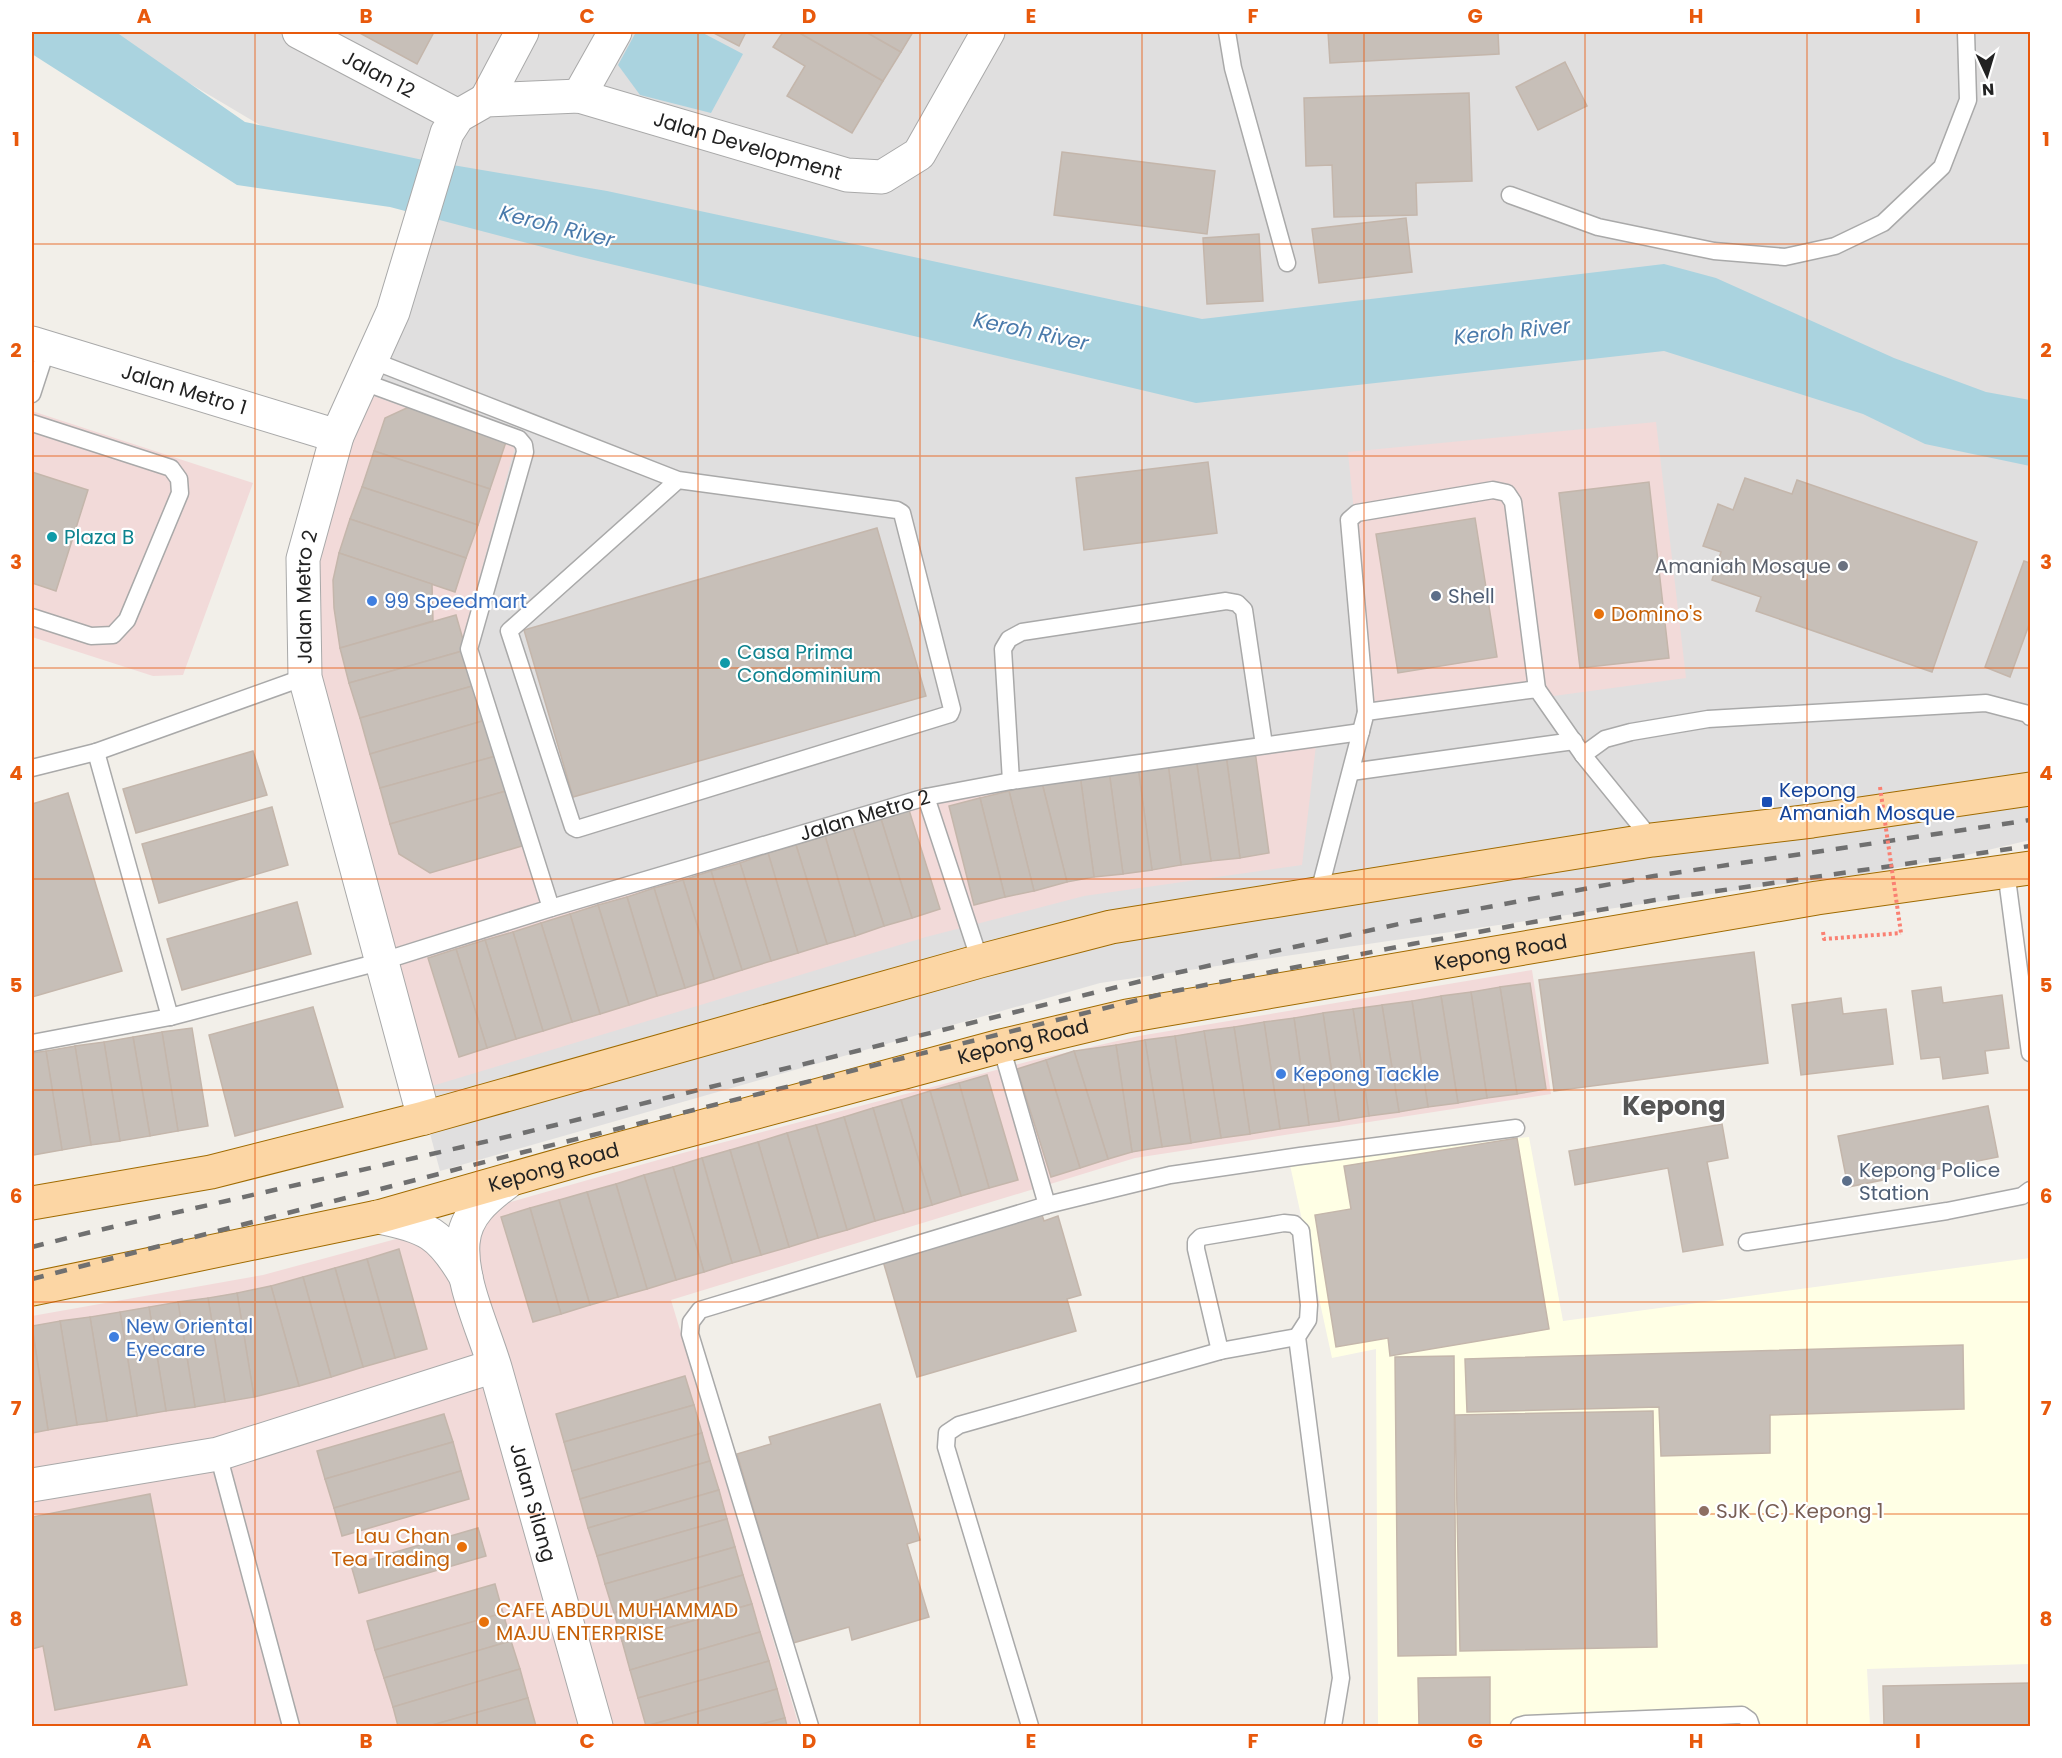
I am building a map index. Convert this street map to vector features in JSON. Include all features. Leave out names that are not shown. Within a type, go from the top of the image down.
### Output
[{"type":"main road","points":[[32,1203],[211,1172],[424,1118],[980,961],[1111,927],[1652,840],[1801,823],[2031,789]]},
{"type":"main road","name":"Kepong Road","points":[[32,1289],[378,1217],[1001,1046],[1138,1014],[1817,898],[2018,870]]},
{"type":"street","name":"Jalan 12","points":[[299,32],[453,124]]},
{"type":"street","points":[[486,100],[522,32]]},
{"type":"street","points":[[579,96],[615,32]]},
{"type":"street","name":"Jalan Development","points":[[453,124],[486,100],[579,96],[847,175],[882,177],[919,154],[988,32]]},
{"type":"street","name":"Jalan Metro 2","points":[[424,1118],[305,676],[303,560],[337,436],[393,312],[453,124]]},
{"type":"street","name":"Jalan Metro 1","points":[[39,345],[337,436]]},
{"type":"street","name":"Jalan Silang","points":[[466,1278],[463,1243],[467,1222],[483,1202],[510,1180]]},
{"type":"street","name":"Jalan Silang","points":[[378,1217],[408,1222],[433,1235],[450,1250],[466,1278],[494,1366],[596,1726]]},
{"type":"street","points":[[32,1485],[218,1454],[494,1366]]},
{"type":"lane","points":[[1227,32],[1233,68],[1287,263]]},
{"type":"lane","points":[[1510,195],[1598,227],[1714,251],[1785,257],[1835,246],[1883,223],[1941,167],[1968,100],[1966,32]]},
{"type":"lane","points":[[32,394],[39,345]]},
{"type":"lane","points":[[366,370],[678,480],[900,511],[952,709],[950,714],[577,829],[573,827],[509,631],[678,480]]},
{"type":"lane","points":[[366,370],[519,439],[524,445],[525,452],[469,649],[551,908]]},
{"type":"lane","points":[[32,423],[171,468],[179,479],[180,493],[127,620],[113,635],[91,636],[32,617]]},
{"type":"lane","points":[[1318,892],[1366,712],[1349,520],[1357,513],[1493,490],[1507,493],[1513,502],[1537,689],[1579,748],[1652,840]]},
{"type":"lane","points":[[1011,781],[1002,649],[1009,639],[1022,632],[1226,601],[1237,603],[1244,610],[1264,745]]},
{"type":"lane","points":[[32,768],[96,752],[305,676]]},
{"type":"lane","points":[[1366,712],[1537,689]]},
{"type":"lane","points":[[1351,772],[1579,748],[1630,732],[1708,719],[1986,703],[2028,714],[2031,717]]},
{"type":"lane","name":"Jalan Metro 2","points":[[32,1042],[170,1017],[383,961],[551,908],[926,797],[1011,781],[1360,732]]},
{"type":"lane","points":[[96,752],[170,1017]]},
{"type":"lane","points":[[926,797],[980,961]]},
{"type":"lane","points":[[2018,870],[2031,1053]]},
{"type":"lane","points":[[1001,1046],[1047,1205]]},
{"type":"lane","points":[[810,1726],[690,1334],[691,1322],[699,1310],[1047,1205],[1170,1175],[1516,1128]]},
{"type":"lane","points":[[1747,1242],[1947,1211],[2022,1196],[2031,1190]]},
{"type":"lane","points":[[1220,1351],[1196,1242],[1201,1237],[1284,1223],[1294,1224],[1300,1231],[1309,1305],[1308,1320],[1297,1338],[1341,1678],[1333,1726]]},
{"type":"lane","points":[[1030,1726],[946,1447],[947,1433],[959,1425],[1220,1351],[1297,1338]]},
{"type":"lane","points":[[218,1454],[291,1726]]},
{"type":"lane","points":[[1519,1726],[1742,1715],[1749,1720],[1751,1726]]},
{"type":"path","points":[[1824,939],[1901,933],[1880,787]]},
{"type":"shaded area","points":[[103,32],[2030,32],[2030,840],[1967,855],[1852,876],[1759,887],[1100,983],[440,1171],[301,651],[312,538],[427,224]]},
{"type":"shaded area","points":[[371,395],[515,447],[461,646],[547,917],[920,806],[990,793],[1316,745],[1302,865],[1084,896],[926,937],[432,1086],[321,677],[315,567],[353,443]]},
{"type":"shaded area","points":[[32,411],[253,483],[183,675],[153,676],[32,637]]},
{"type":"shaded area","points":[[1656,422],[1686,678],[1375,720],[1348,452]]},
{"type":"shaded area","points":[[1532,970],[1551,1094],[1135,1158],[671,1300],[799,1726],[611,1726],[476,1252],[481,1227],[497,1206],[679,1154],[1034,1060],[1139,1036]]},
{"type":"shaded area","name":"SJK (C) Kepong 1","points":[[1529,1137],[1563,1321],[2030,1258],[2030,1664],[1867,1669],[1870,1726],[1378,1726],[1376,1349],[1332,1358],[1290,1165]]},
{"type":"shaded area","points":[[407,1236],[431,1249],[449,1272],[488,1387],[584,1726],[32,1726],[32,1316],[263,1275]]},
{"type":"water","name":"Keroh River","points":[[32,32],[116,32],[245,122],[423,160],[607,191],[1202,319],[1664,264],[1716,278],[1894,358],[1986,392],[2030,400],[2030,466],[1925,444],[1863,414],[1664,351],[1196,403],[577,256],[390,207],[237,185],[32,54]]},
{"type":"water","points":[[636,32],[701,32],[743,54],[711,113],[640,95],[618,65]]},
{"type":"building","points":[[358,32],[434,32],[417,64]]},
{"type":"building","points":[[712,32],[746,32],[739,46]]},
{"type":"building","points":[[783,32],[798,32],[883,81],[852,133],[787,96],[805,66],[773,47]]},
{"type":"building","points":[[798,32],[866,32],[901,52],[883,81]]},
{"type":"building","points":[[866,32],[913,32],[901,52]]},
{"type":"building","points":[[1328,32],[1498,32],[1499,54],[1330,63]]},
{"type":"building","points":[[1565,62],[1587,106],[1538,130],[1516,87]]},
{"type":"building","points":[[1469,93],[1472,181],[1416,183],[1417,215],[1334,217],[1332,165],[1306,166],[1304,98]]},
{"type":"building","points":[[1062,152],[1215,171],[1207,234],[1054,215]]},
{"type":"building","points":[[1406,218],[1412,272],[1319,283],[1312,229]]},
{"type":"building","points":[[1259,234],[1263,301],[1207,304],[1203,238]]},
{"type":"building","points":[[413,405],[508,436],[490,489],[374,451],[385,418]]},
{"type":"building","points":[[374,451],[490,489],[478,525],[362,487]]},
{"type":"building","points":[[1208,462],[1217,533],[1084,550],[1076,478]]},
{"type":"building","name":"Plaza B","points":[[32,472],[88,490],[56,591],[32,583]]},
{"type":"building","name":"Amaniah Mosque","points":[[1745,478],[1792,494],[1797,480],[1977,542],[1932,672],[1756,611],[1761,597],[1712,580],[1721,552],[1703,546],[1718,504],[1733,510]]},
{"type":"building","points":[[1649,482],[1669,658],[1580,668],[1559,493]]},
{"type":"building","points":[[362,487],[478,525],[466,558],[350,519]]},
{"type":"building","name":"Shell","points":[[1475,518],[1497,657],[1398,673],[1376,534]]},
{"type":"building","points":[[350,519],[466,558],[455,592],[339,553]]},
{"type":"building","name":"Casa Prima Condominium","points":[[877,528],[926,696],[573,797],[524,630]]},
{"type":"building","points":[[339,553],[432,584],[433,621],[340,648],[334,608],[333,580]]},
{"type":"building","points":[[2024,561],[2030,563],[2030,622],[2010,677],[1985,667]]},
{"type":"building","points":[[456,615],[466,650],[349,683],[340,648]]},
{"type":"building","points":[[466,650],[476,685],[360,718],[349,683]]},
{"type":"building","points":[[476,685],[486,720],[370,754],[360,718]]},
{"type":"building","points":[[486,720],[496,756],[380,788],[370,754]]},
{"type":"building","points":[[253,751],[267,795],[136,833],[123,789]]},
{"type":"building","points":[[1255,751],[1269,853],[1240,858],[1226,755]]},
{"type":"building","points":[[1226,755],[1240,858],[1211,861],[1196,758]]},
{"type":"building","points":[[496,756],[506,791],[390,824],[380,788]]},
{"type":"building","points":[[1196,758],[1211,861],[1181,865],[1168,763]]},
{"type":"building","points":[[1168,763],[1181,865],[1152,870],[1138,767]]},
{"type":"building","points":[[1138,767],[1152,870],[1123,874],[1109,771]]},
{"type":"building","points":[[1109,771],[1123,874],[1094,877],[1080,775]]},
{"type":"building","points":[[1080,775],[1094,877],[1067,882],[1042,783]]},
{"type":"building","points":[[1042,783],[1067,882],[1034,891],[1009,791]]},
{"type":"building","points":[[506,791],[522,846],[430,873],[399,854],[390,824]]},
{"type":"building","points":[[1009,791],[1034,891],[1005,897],[980,798]]},
{"type":"building","points":[[68,793],[122,971],[32,997],[32,804]]},
{"type":"building","points":[[980,798],[1005,897],[974,905],[949,806]]},
{"type":"building","points":[[272,807],[288,865],[159,903],[142,844]]},
{"type":"building","points":[[909,810],[940,909],[912,918],[881,819]]},
{"type":"building","points":[[881,819],[912,918],[884,926],[853,828]]},
{"type":"building","points":[[853,828],[884,926],[855,936],[825,836]]},
{"type":"building","points":[[825,836],[855,936],[827,944],[796,845]]},
{"type":"building","points":[[796,845],[827,944],[798,953],[768,853]]},
{"type":"building","points":[[768,853],[798,953],[771,961],[740,863]]},
{"type":"building","points":[[740,863],[771,961],[742,970],[711,871]]},
{"type":"building","points":[[711,871],[742,970],[714,979],[683,880]]},
{"type":"building","points":[[683,880],[714,979],[685,988],[654,888]]},
{"type":"building","points":[[654,888],[685,988],[657,996],[627,897]]},
{"type":"building","points":[[627,897],[657,996],[629,1005],[598,905]]},
{"type":"building","points":[[297,902],[311,954],[182,990],[167,939]]},
{"type":"building","points":[[598,905],[629,1005],[600,1014],[570,914]]},
{"type":"building","points":[[570,914],[600,1014],[572,1022],[541,923]]},
{"type":"building","points":[[541,923],[572,1022],[543,1031],[513,932]]},
{"type":"building","points":[[513,932],[543,1031],[516,1039],[485,940]]},
{"type":"building","points":[[485,940],[516,1039],[487,1048],[456,949]]},
{"type":"building","points":[[456,949],[487,1048],[459,1057],[428,958]]},
{"type":"building","points":[[1754,952],[1768,1063],[1554,1091],[1539,980]]},
{"type":"building","points":[[1530,983],[1546,1089],[1517,1094],[1500,987]]},
{"type":"building","points":[[1500,987],[1517,1094],[1487,1098],[1471,992]]},
{"type":"building","points":[[1941,987],[1943,1003],[2002,995],[2009,1048],[1985,1051],[1988,1073],[1943,1079],[1940,1057],[1921,1059],[1912,991]]},
{"type":"building","points":[[1471,992],[1487,1098],[1458,1103],[1441,996]]},
{"type":"building","points":[[1441,996],[1458,1103],[1428,1107],[1412,1001]]},
{"type":"building","points":[[1841,998],[1843,1014],[1886,1009],[1893,1064],[1801,1075],[1792,1005]]},
{"type":"building","points":[[1412,1001],[1428,1107],[1399,1112],[1382,1005]]},
{"type":"building","points":[[1382,1005],[1399,1112],[1369,1116],[1353,1009]]},
{"type":"building","points":[[313,1007],[343,1107],[235,1136],[209,1035]]},
{"type":"building","points":[[1353,1009],[1369,1116],[1339,1121],[1323,1013]]},
{"type":"building","points":[[1323,1013],[1339,1121],[1309,1125],[1294,1018]]},
{"type":"building","points":[[1294,1018],[1309,1125],[1280,1129],[1264,1022]]},
{"type":"building","points":[[1264,1022],[1280,1129],[1250,1134],[1234,1027]]},
{"type":"building","points":[[1234,1027],[1250,1134],[1221,1138],[1204,1031]]},
{"type":"building","points":[[192,1028],[208,1126],[178,1131],[162,1032]]},
{"type":"building","points":[[1204,1031],[1221,1138],[1191,1143],[1175,1036]]},
{"type":"building","points":[[162,1032],[178,1131],[150,1136],[133,1037]]},
{"type":"building","points":[[1175,1036],[1191,1143],[1162,1147],[1145,1040]]},
{"type":"building","points":[[133,1037],[150,1136],[120,1141],[104,1042]]},
{"type":"building","points":[[1145,1040],[1162,1147],[1132,1152],[1116,1045]]},
{"type":"building","points":[[104,1042],[120,1141],[91,1145],[75,1046]]},
{"type":"building","points":[[1116,1045],[1132,1152],[1108,1159],[1074,1051]]},
{"type":"building","points":[[75,1046],[91,1145],[62,1150],[46,1051]]},
{"type":"building","points":[[46,1051],[62,1150],[33,1155],[32,1053]]},
{"type":"building","points":[[1074,1051],[1108,1159],[1080,1168],[1046,1060]]},
{"type":"building","points":[[1046,1060],[1080,1168],[1051,1177],[1017,1069]]},
{"type":"building","points":[[987,1075],[1018,1180],[989,1188],[959,1083]]},
{"type":"building","points":[[959,1083],[989,1188],[961,1196],[930,1091]]},
{"type":"building","points":[[930,1091],[961,1196],[932,1205],[901,1100]]},
{"type":"building","points":[[901,1100],[932,1205],[904,1213],[873,1108]]},
{"type":"building","points":[[1988,1106],[1998,1157],[1848,1187],[1838,1136]]},
{"type":"building","points":[[873,1108],[904,1213],[875,1221],[844,1117]]},
{"type":"building","points":[[844,1117],[875,1221],[847,1230],[816,1125]]},
{"type":"building","points":[[1722,1124],[1728,1158],[1707,1162],[1723,1245],[1683,1252],[1668,1168],[1575,1185],[1569,1151]]},
{"type":"building","points":[[816,1125],[847,1230],[818,1238],[787,1133]]},
{"type":"building","points":[[787,1133],[818,1238],[789,1247],[758,1142]]},
{"type":"building","points":[[1517,1138],[1549,1329],[1390,1356],[1388,1338],[1336,1347],[1315,1215],[1351,1209],[1344,1166]]},
{"type":"building","points":[[758,1142],[789,1247],[761,1255],[730,1150]]},
{"type":"building","points":[[730,1150],[761,1255],[732,1263],[702,1158]]},
{"type":"building","points":[[702,1158],[732,1263],[704,1272],[673,1167]]},
{"type":"building","points":[[673,1167],[704,1272],[676,1280],[644,1175]]},
{"type":"building","points":[[644,1175],[676,1280],[647,1289],[616,1184]]},
{"type":"building","points":[[616,1184],[647,1289],[618,1297],[587,1192]]},
{"type":"building","points":[[587,1192],[618,1297],[590,1305],[559,1200]]},
{"type":"building","points":[[559,1200],[590,1305],[561,1314],[530,1208]]},
{"type":"building","points":[[530,1208],[561,1314],[533,1322],[501,1217]]},
{"type":"building","points":[[1042,1215],[1044,1221],[1058,1216],[1081,1295],[1067,1299],[1076,1331],[917,1377],[883,1261]]},
{"type":"building","points":[[399,1249],[427,1349],[395,1358],[367,1259]]},
{"type":"building","points":[[367,1259],[395,1358],[363,1367],[335,1268]]},
{"type":"building","points":[[335,1268],[363,1367],[331,1377],[303,1277]]},
{"type":"building","points":[[303,1277],[331,1377],[299,1386],[271,1286]]},
{"type":"building","points":[[271,1286],[299,1386],[254,1397],[237,1293]]},
{"type":"building","points":[[237,1293],[254,1397],[225,1402],[208,1298]]},
{"type":"building","points":[[208,1298],[225,1402],[195,1407],[178,1302]]},
{"type":"building","points":[[178,1302],[195,1407],[166,1411],[149,1307]]},
{"type":"building","points":[[149,1307],[166,1411],[137,1416],[120,1312]]},
{"type":"building","points":[[120,1312],[137,1416],[107,1421],[90,1317]]},
{"type":"building","points":[[90,1317],[107,1421],[77,1425],[60,1321]]},
{"type":"building","points":[[60,1321],[77,1425],[48,1430],[32,1326]]},
{"type":"building","points":[[32,1328],[48,1430],[32,1433]]},
{"type":"building","points":[[1963,1345],[1964,1409],[1770,1415],[1770,1453],[1661,1456],[1659,1407],[1467,1412],[1465,1359]]},
{"type":"building","points":[[1454,1356],[1456,1655],[1398,1656],[1395,1357]]},
{"type":"building","points":[[685,1376],[694,1405],[564,1442],[556,1414]]},
{"type":"building","points":[[880,1404],[920,1540],[907,1544],[929,1617],[852,1640],[849,1627],[793,1643],[737,1454],[771,1444],[769,1437]]},
{"type":"building","points":[[694,1405],[702,1433],[572,1471],[564,1442]]},
{"type":"building","points":[[1653,1411],[1657,1647],[1460,1651],[1455,1415]]},
{"type":"building","points":[[444,1414],[453,1442],[325,1479],[317,1451]]},
{"type":"building","points":[[702,1433],[710,1461],[580,1499],[572,1471]]},
{"type":"building","points":[[453,1442],[461,1471],[334,1508],[325,1479]]},
{"type":"building","points":[[710,1461],[719,1490],[588,1528],[580,1499]]},
{"type":"building","points":[[461,1471],[469,1499],[342,1536],[334,1508]]},
{"type":"building","points":[[719,1490],[727,1519],[597,1556],[588,1528]]},
{"type":"building","points":[[150,1494],[187,1685],[55,1710],[43,1646],[32,1649],[32,1517]]},
{"type":"building","points":[[727,1519],[735,1547],[605,1584],[597,1556]]},
{"type":"building","points":[[478,1528],[486,1556],[359,1593],[351,1565]]},
{"type":"building","points":[[735,1547],[743,1575],[614,1613],[605,1584]]},
{"type":"building","points":[[743,1575],[752,1604],[622,1641],[614,1613]]},
{"type":"building","points":[[495,1584],[503,1613],[375,1650],[367,1621]]},
{"type":"building","points":[[752,1604],[760,1632],[630,1670],[622,1641]]},
{"type":"building","points":[[503,1613],[511,1641],[384,1678],[375,1650]]},
{"type":"building","points":[[760,1632],[769,1661],[638,1698],[630,1670]]},
{"type":"building","points":[[511,1641],[520,1669],[393,1707],[384,1678]]},
{"type":"building","points":[[769,1661],[777,1689],[646,1726],[638,1698]]},
{"type":"building","points":[[520,1669],[528,1698],[429,1726],[398,1726],[393,1707]]},
{"type":"building","points":[[1490,1677],[1490,1726],[1419,1726],[1418,1678]]},
{"type":"building","points":[[2030,1683],[2030,1726],[1884,1726],[1883,1686]]},
{"type":"building","points":[[777,1689],[785,1718],[754,1726],[647,1726]]},
{"type":"building","points":[[528,1698],[536,1726],[429,1726]]},
{"type":"building","points":[[785,1718],[787,1726],[754,1726]]},
{"type":"railway","points":[[32,1247],[519,1134],[1162,976],[1408,922],[1654,876],[2030,820]]},
{"type":"railway","points":[[32,1279],[512,1155],[1170,992],[1412,944],[1655,900],[2030,846]]},
{"type":"place","name":"Plaza B","points":[[52,537]]},
{"type":"place","name":"Amaniah Mosque","points":[[1843,566]]},
{"type":"place","name":"Shell","points":[[1436,596]]},
{"type":"place","name":"99 Speedmart","points":[[372,601]]},
{"type":"place","name":"Domino's","points":[[1599,614]]},
{"type":"place","name":"Casa Prima Condominium","points":[[725,663]]},
{"type":"place","name":"Kepong Amaniah Mosque","points":[[1767,802]]},
{"type":"place","name":"Kepong Tackle","points":[[1281,1074]]},
{"type":"place","name":"Kepong Police Station","points":[[1847,1181]]},
{"type":"place","name":"New Oriental Eyecare","points":[[114,1337]]},
{"type":"place","name":"SJK (C) Kepong 1","points":[[1704,1511]]},
{"type":"place","name":"Lau Chan Tea Trading","points":[[462,1547]]},
{"type":"place","name":"CAFE ABDUL MUHAMMAD MAJU ENTERPRISE","points":[[484,1622]]},
{"type":"district","name":"Kepong","points":[[1674,1106]]}]
